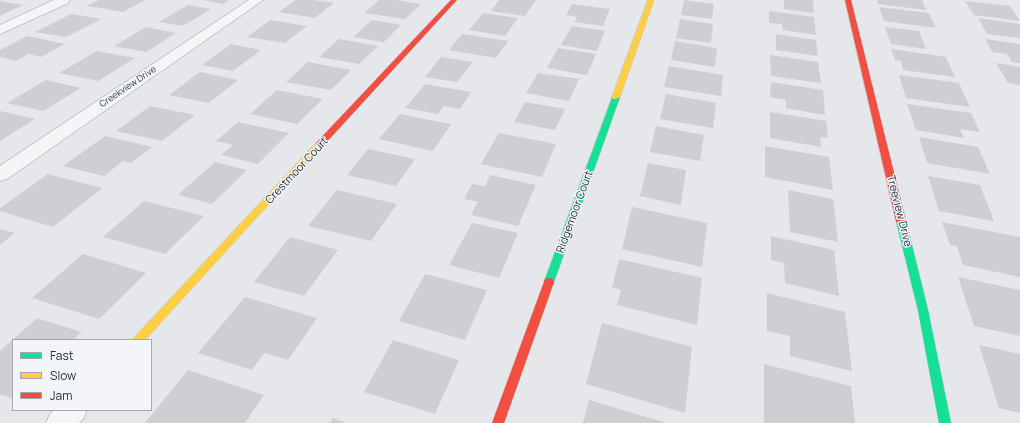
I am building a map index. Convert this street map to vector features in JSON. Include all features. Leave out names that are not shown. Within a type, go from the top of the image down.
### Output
[{"type":"street","points":[[0,30],[64,0]]},
{"type":"street","name":"Creekview Drive","points":[[0,174],[257,0]]},
{"type":"street","name":"Crestmoor Court","points":[[139,339],[454,0]]},
{"type":"street","name":"Ridgemoor Court","points":[[498,423],[651,0]]},
{"type":"street","name":"Treeview Drive","points":[[848,0],[923,310],[945,423]]},
{"type":"street","points":[[60,423],[72,411]]},
{"type":"building","points":[[99,0],[145,0],[123,12],[87,6]]},
{"type":"building","points":[[203,0],[229,0],[223,4]]},
{"type":"building","points":[[296,0],[313,0],[334,3],[315,18],[279,12]]},
{"type":"building","points":[[379,0],[396,0],[421,4],[405,19],[364,13]]},
{"type":"building","points":[[499,0],[536,0],[525,16],[491,11]]},
{"type":"building","points":[[684,0],[714,4],[712,19],[681,15]]},
{"type":"building","points":[[784,0],[813,0],[814,13],[784,9]]},
{"type":"building","points":[[877,0],[922,0],[926,10],[878,4]]},
{"type":"building","points":[[0,1],[23,5],[0,16]]},
{"type":"building","points":[[965,1],[1010,6],[1020,21],[974,15]]},
{"type":"building","points":[[572,4],[610,9],[603,26],[574,22],[577,17],[566,15]]},
{"type":"building","points":[[188,5],[211,9],[183,26],[159,22]]},
{"type":"building","points":[[879,7],[929,13],[936,28],[884,21]]},
{"type":"building","points":[[769,11],[814,17],[816,35],[783,30],[782,24],[769,23]]},
{"type":"building","points":[[483,13],[518,18],[505,36],[469,30]]},
{"type":"building","points":[[71,14],[101,19],[66,37],[35,32]]},
{"type":"building","points":[[978,18],[1020,24],[1020,38],[987,34]]},
{"type":"building","points":[[680,19],[713,24],[711,43],[676,38]]},
{"type":"building","points":[[270,20],[307,26],[285,43],[247,37]]},
{"type":"building","points":[[372,20],[401,25],[384,42],[353,37]]},
{"type":"building","points":[[572,26],[605,31],[597,51],[561,45]]},
{"type":"building","points":[[146,27],[176,33],[146,52],[114,46]]},
{"type":"building","points":[[885,27],[919,31],[926,49],[891,44]]},
{"type":"building","points":[[462,34],[508,41],[496,58],[449,50]]},
{"type":"building","points":[[776,34],[816,40],[818,56],[776,50]]},
{"type":"building","points":[[27,36],[65,44],[41,57],[28,54],[16,61],[0,57],[0,50]]},
{"type":"building","points":[[339,39],[378,46],[359,64],[319,57]]},
{"type":"building","points":[[985,39],[1020,44],[1020,63],[1012,62],[1007,54],[992,52]]},
{"type":"building","points":[[675,41],[717,48],[715,67],[671,60]]},
{"type":"building","points":[[231,44],[261,50],[233,71],[202,65]]},
{"type":"building","points":[[558,48],[596,54],[587,75],[547,68]]},
{"type":"building","points":[[891,49],[946,57],[955,77],[903,70],[901,61],[895,60]]},
{"type":"building","points":[[97,51],[135,58],[98,81],[59,73]]},
{"type":"building","points":[[770,55],[818,62],[821,83],[771,76]]},
{"type":"building","points":[[441,57],[473,62],[457,82],[425,77]]},
{"type":"building","points":[[308,62],[351,70],[331,90],[286,82]]},
{"type":"building","points":[[996,63],[1020,67],[1020,85],[1008,83]]},
{"type":"building","points":[[669,66],[723,75],[721,96],[664,87]]},
{"type":"building","points":[[200,72],[238,80],[209,103],[169,95]]},
{"type":"building","points":[[538,73],[579,79],[569,101],[526,93]]},
{"type":"building","points":[[899,75],[959,83],[970,107],[906,98]]},
{"type":"building","points":[[46,80],[81,88],[43,111],[7,103]]},
{"type":"building","points":[[771,82],[823,90],[825,115],[786,108],[786,100],[770,97]]},
{"type":"building","points":[[425,84],[471,92],[460,109],[444,106],[438,114],[405,108]]},
{"type":"building","points":[[277,90],[323,99],[297,124],[250,114]]},
{"type":"building","points":[[666,94],[716,103],[713,128],[660,119]]},
{"type":"building","points":[[525,102],[565,109],[555,130],[514,122]]},
{"type":"building","points":[[907,104],[971,113],[980,132],[960,129],[964,138],[916,130]]},
{"type":"building","points":[[150,106],[195,115],[162,141],[116,131]]},
{"type":"building","points":[[0,111],[35,119],[0,141]]},
{"type":"building","points":[[770,112],[826,121],[828,138],[820,137],[821,147],[770,138]]},
{"type":"building","points":[[400,114],[451,124],[433,151],[379,139]]},
{"type":"building","points":[[238,122],[289,133],[258,164],[221,155],[233,145],[216,141]]},
{"type":"building","points":[[656,126],[704,135],[700,161],[650,152]]},
{"type":"building","points":[[499,133],[556,144],[542,177],[481,164]]},
{"type":"building","points":[[105,136],[152,147],[131,163],[123,161],[104,176],[63,166]]},
{"type":"building","points":[[919,137],[978,147],[990,174],[927,163]]},
{"type":"building","points":[[765,146],[829,157],[833,190],[765,177]]},
{"type":"building","points":[[368,149],[415,159],[396,186],[347,175]]},
{"type":"building","points":[[215,162],[247,170],[212,204],[178,195]]},
{"type":"building","points":[[648,163],[686,170],[681,205],[640,196]]},
{"type":"building","points":[[48,174],[102,188],[53,227],[0,211],[0,208]]},
{"type":"building","points":[[490,175],[536,185],[518,226],[471,215],[478,202],[464,199],[472,184],[485,186]]},
{"type":"building","points":[[928,176],[980,185],[994,221],[939,211]]},
{"type":"building","points":[[337,190],[397,204],[371,241],[308,226]]},
{"type":"building","points":[[788,190],[833,199],[838,242],[790,232]]},
{"type":"building","points":[[144,201],[204,216],[165,254],[103,237]]},
{"type":"building","points":[[632,207],[707,223],[702,267],[622,249]]},
{"type":"building","points":[[942,222],[1020,237],[1020,277],[963,265],[957,246],[950,245]]},
{"type":"building","points":[[472,223],[518,233],[499,278],[449,265]]},
{"type":"building","points":[[0,229],[15,233],[0,245]]},
{"type":"building","points":[[771,236],[834,250],[839,296],[785,283],[784,263],[771,260]]},
{"type":"building","points":[[290,237],[338,250],[304,296],[254,282]]},
{"type":"building","points":[[83,254],[146,273],[99,319],[32,298]]},
{"type":"building","points":[[619,259],[702,278],[697,325],[617,305],[621,290],[612,288]]},
{"type":"building","points":[[425,274],[487,290],[465,340],[399,321]]},
{"type":"building","points":[[958,277],[1020,290],[1020,336],[974,326]]},
{"type":"building","points":[[767,293],[845,312],[852,371],[790,356],[790,336],[767,331]]},
{"type":"building","points":[[245,297],[317,318],[288,360],[264,353],[252,370],[198,353]]},
{"type":"building","points":[[37,318],[81,332],[74,339],[13,339]]},
{"type":"building","points":[[602,323],[692,347],[685,413],[586,384]]},
{"type":"building","points":[[12,340],[12,399],[0,394],[0,351]]},
{"type":"building","points":[[393,340],[459,360],[435,414],[364,392]]},
{"type":"building","points":[[979,345],[1020,354],[1020,413],[999,408]]},
{"type":"building","points":[[764,364],[851,386],[855,423],[764,423]]},
{"type":"building","points":[[188,370],[264,395],[245,423],[145,423]]},
{"type":"building","points":[[589,400],[667,423],[583,423]]},
{"type":"building","points":[[333,418],[347,423],[330,423]]},
{"type":"traffic: fast","points":[[549,282],[616,97]]},
{"type":"traffic: fast","points":[[901,221],[923,310],[945,423]]},
{"type":"traffic: slow","points":[[616,97],[651,0]]},
{"type":"traffic: slow","points":[[139,339],[320,144]]},
{"type":"traffic: jam","points":[[320,144],[454,0]]},
{"type":"traffic: jam","points":[[848,0],[901,221]]},
{"type":"traffic: jam","points":[[498,423],[549,282]]}]
